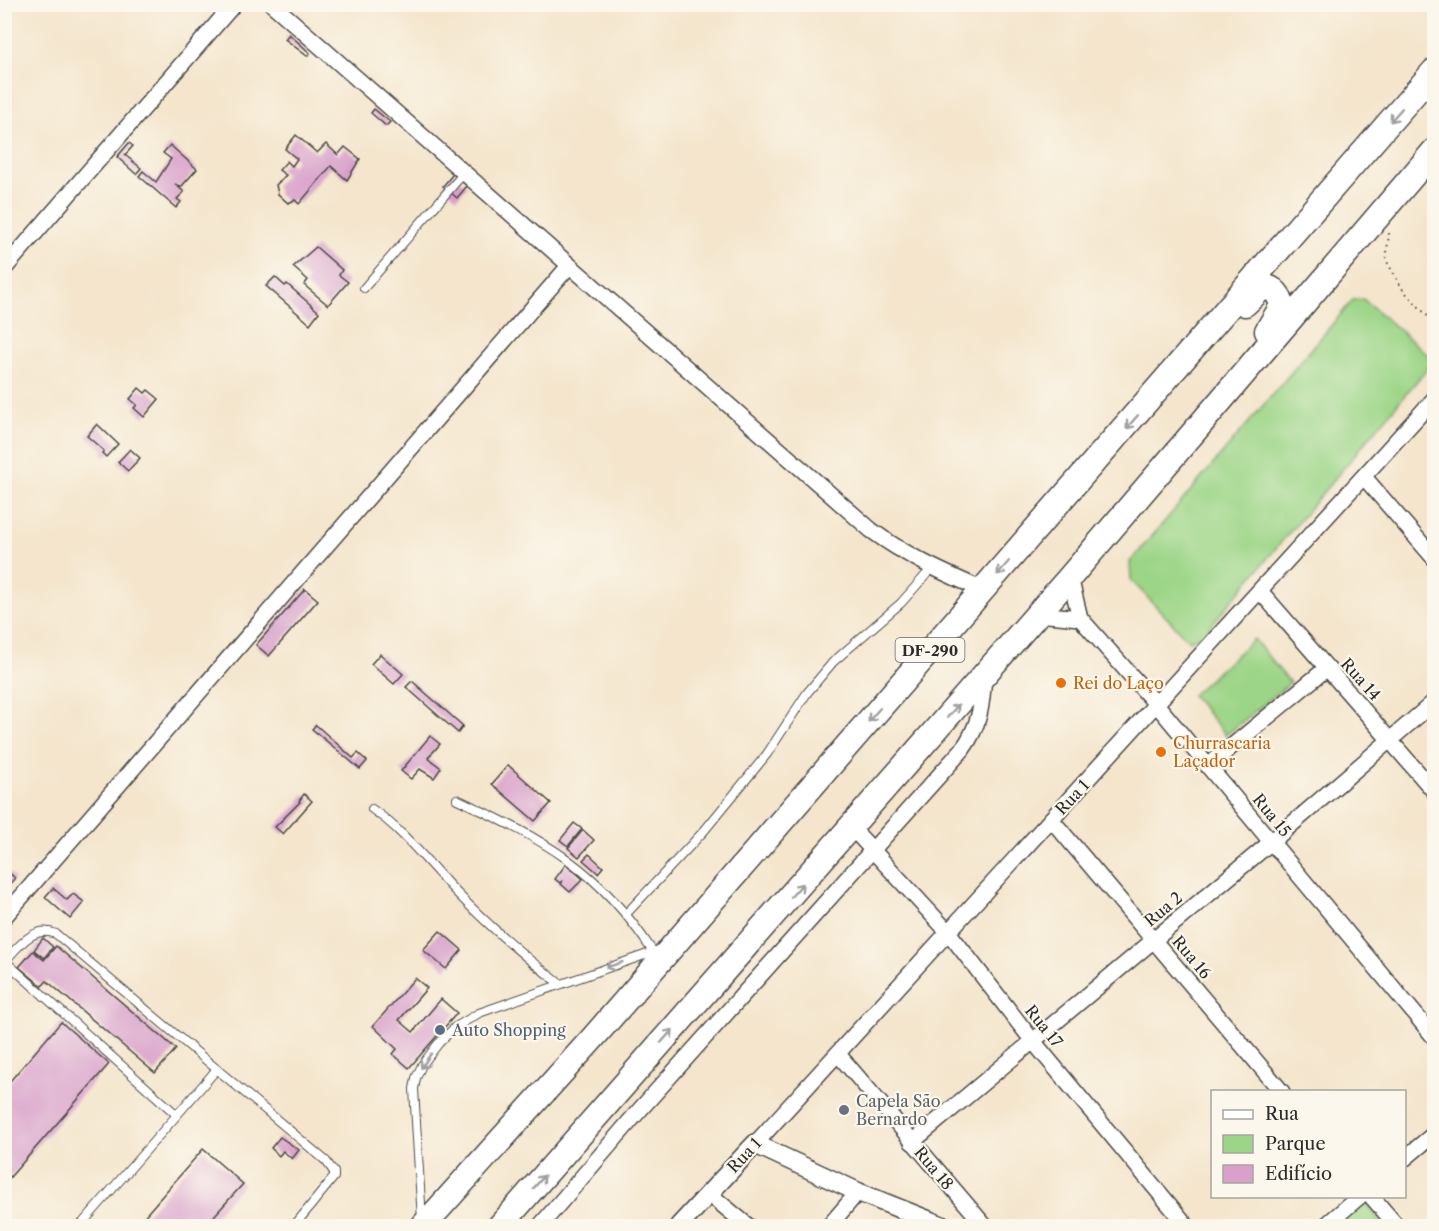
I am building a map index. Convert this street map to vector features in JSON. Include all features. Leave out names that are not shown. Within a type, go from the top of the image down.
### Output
[{"type":"highway","name":"DF-290","points":[[423,1227],[592,1039],[661,950],[1160,390],[1431,73]]},
{"type":"highway","name":"DF-290","points":[[500,1227],[1070,577],[1434,151]]},
{"type":"highway","points":[[1160,390],[1191,367],[1257,290],[1263,287],[1273,289],[1281,297],[1282,306],[1277,318],[1215,391],[1207,405],[1206,417]]},
{"type":"street","points":[[4,269],[234,4]]},
{"type":"street","points":[[272,4],[462,174],[872,530],[889,544],[932,568],[983,590]]},
{"type":"street","points":[[4,917],[568,266]]},
{"type":"street","name":"Rua 1","points":[[679,1227],[1434,399]]},
{"type":"street","points":[[1364,477],[1434,558]]},
{"type":"street","points":[[1037,614],[1080,618],[1070,577]]},
{"type":"street","name":"Rua 14","points":[[1260,591],[1434,791]]},
{"type":"street","name":"Rua 15","points":[[1080,618],[1157,705],[1434,1037]]},
{"type":"street","points":[[1208,766],[1327,668]]},
{"type":"street","points":[[540,1227],[636,1113],[971,738],[982,710],[984,675]]},
{"type":"street","name":"Rua 2","points":[[912,1142],[1270,843],[1434,702]]},
{"type":"street","name":"Rua 16","points":[[1051,819],[1280,1090]]},
{"type":"street","name":"Rua 17","points":[[852,828],[949,933],[1032,1040],[1187,1227]]},
{"type":"street","name":"Rua 18","points":[[838,1054],[985,1227]]},
{"type":"street","points":[[1406,1157],[1434,1134]]},
{"type":"street","points":[[754,1144],[858,1192],[943,1227]]},
{"type":"street","points":[[829,1227],[858,1192]]},
{"type":"street","points":[[708,1193],[748,1227]]},
{"type":"street","points":[[1325,1227],[1359,1198]]},
{"type":"street","points":[[1372,1198],[1397,1227]]},
{"type":"lane","points":[[364,288],[462,174]]},
{"type":"lane","points":[[626,914],[704,831],[767,754],[807,693],[833,662],[901,603],[932,568]]},
{"type":"lane","points":[[423,1227],[414,1089],[422,1065],[438,1044],[468,1018],[661,950],[590,876],[556,851],[457,799]]},
{"type":"lane","points":[[372,809],[409,838],[453,889],[520,954],[560,984]]},
{"type":"lane","points":[[177,1115],[5,962],[32,934],[44,930],[56,934],[326,1161],[334,1172],[331,1183],[294,1227]]},
{"type":"lane","points":[[80,1227],[217,1069]]},
{"type":"path","points":[[1392,201],[1386,260],[1403,290],[1434,323]]},
{"type":"green space","points":[[1363,299],[1427,354],[1432,363],[1203,635],[1189,641],[1131,580],[1130,562],[1353,300]]},
{"type":"green space","points":[[1254,639],[1290,683],[1226,735],[1192,695]]},
{"type":"green space","points":[[1362,1198],[1384,1226],[1328,1226]]},
{"type":"building","points":[[289,34],[310,53],[307,56],[285,39]]},
{"type":"building","points":[[374,109],[390,122],[386,126],[371,113]]},
{"type":"building","points":[[296,135],[317,153],[326,144],[338,155],[345,147],[360,159],[347,180],[331,166],[299,204],[295,200],[288,203],[278,194],[276,185],[286,175],[279,170],[287,161],[292,166],[297,159],[285,149]]},
{"type":"building","points":[[129,143],[133,146],[125,155],[141,168],[136,174],[117,157]]},
{"type":"building","points":[[170,145],[197,169],[181,187],[175,184],[184,192],[177,199],[181,202],[176,208],[139,176],[143,171],[156,182],[171,159],[163,153]]},
{"type":"building","points":[[453,174],[467,186],[457,198],[443,186]]},
{"type":"building","points":[[316,247],[342,270],[339,275],[348,282],[328,305],[304,285],[308,280],[293,267]]},
{"type":"building","points":[[275,277],[285,286],[287,284],[319,312],[310,324],[266,286]]},
{"type":"building","points":[[139,388],[145,393],[148,390],[159,399],[144,417],[134,408],[137,405],[130,399]]},
{"type":"building","points":[[97,424],[118,444],[106,457],[102,453],[104,451],[87,436]]},
{"type":"building","points":[[130,449],[140,458],[128,471],[118,462]]},
{"type":"building","points":[[305,589],[318,600],[269,656],[256,645]]},
{"type":"building","points":[[380,654],[403,674],[394,684],[371,664]]},
{"type":"building","points":[[412,681],[463,726],[458,733],[406,687]]},
{"type":"building","points":[[316,725],[353,758],[358,753],[367,761],[360,769],[312,729]]},
{"type":"building","points":[[430,736],[440,744],[428,758],[441,768],[434,778],[420,769],[411,779],[401,771]]},
{"type":"building","points":[[508,765],[551,803],[535,821],[492,784]]},
{"type":"building","points":[[304,794],[312,801],[283,834],[275,827],[300,802]]},
{"type":"building","points":[[574,823],[582,829],[568,846],[560,840]]},
{"type":"building","points":[[583,830],[594,840],[579,857],[568,848]]},
{"type":"building","points":[[589,854],[603,867],[598,873],[583,860]]},
{"type":"building","points":[[566,864],[583,879],[570,892],[561,884],[563,880],[560,883],[555,879]]},
{"type":"building","points":[[4,868],[15,878],[4,890]]},
{"type":"building","points":[[53,888],[67,900],[73,894],[84,902],[70,919],[45,897]]},
{"type":"building","points":[[440,931],[462,950],[446,969],[423,950]]},
{"type":"building","points":[[43,938],[53,947],[44,958],[34,950]]},
{"type":"building","points":[[56,946],[176,1049],[155,1073],[47,981],[42,986],[19,967],[33,951],[44,960]]},
{"type":"building","points":[[415,978],[427,988],[399,1020],[413,1032],[441,999],[457,1013],[409,1068],[393,1054],[397,1049],[373,1026]]},
{"type":"building","points":[[61,1022],[109,1064],[4,1184],[4,1088]]},
{"type":"building","points":[[280,1137],[299,1150],[292,1159],[283,1151],[279,1156],[271,1148]]},
{"type":"building","points":[[203,1149],[243,1184],[205,1226],[136,1226]]},
{"type":"place","name":"Rei do Laço","points":[[1061,683]]},
{"type":"place","name":"Churrascaria Laçador","points":[[1161,752]]},
{"type":"place","name":"Auto Shopping","points":[[440,1030]]},
{"type":"place","name":"Capela São Bernardo","points":[[844,1110]]}]
